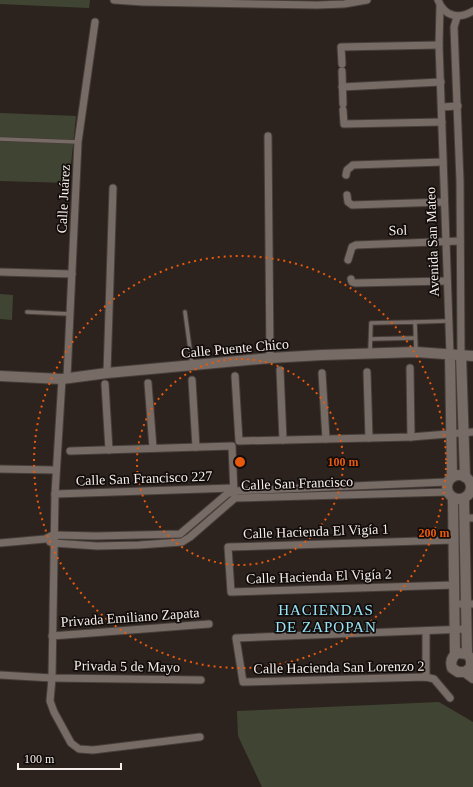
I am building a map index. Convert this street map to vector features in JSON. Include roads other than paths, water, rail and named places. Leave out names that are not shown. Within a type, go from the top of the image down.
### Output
[{"type":"street","points":[[114,0],[320,2],[344,4],[367,0]]},
{"type":"street","points":[[439,3],[447,13],[458,16],[466,15],[473,11]]},
{"type":"street","name":"Avenida San Mateo","points":[[439,3],[439,45],[450,354],[450,487],[455,630],[455,654],[451,660],[452,668],[458,672],[469,675],[471,667],[467,629],[470,604],[468,560],[469,518],[464,499],[470,492],[471,487],[469,477],[461,354],[460,181],[454,27],[458,16]]},
{"type":"street","name":"Calle Juárez","points":[[95,22],[78,142],[70,314],[56,470],[53,535],[52,678],[50,701],[54,712],[71,743],[79,749],[93,750],[200,737]]},
{"type":"street","points":[[439,45],[341,47],[342,87],[344,124],[442,122]]},
{"type":"street","points":[[342,87],[441,82]]},
{"type":"street","points":[[442,107],[458,106]]},
{"type":"street","points":[[268,136],[270,358]]},
{"type":"street","points":[[346,175],[347,170],[353,165],[443,162]]},
{"type":"street","points":[[107,373],[113,188]]},
{"type":"street","points":[[347,195],[348,202],[352,205],[444,202]]},
{"type":"street","name":"Sol","points":[[348,260],[352,247],[356,245],[460,241]]},
{"type":"street","points":[[0,272],[72,274]]},
{"type":"street","points":[[351,279],[352,282],[355,283],[447,281]]},
{"type":"street","name":"Calle Puente Chico","points":[[0,376],[64,378],[270,358],[370,353],[416,352],[473,356]]},
{"type":"street","points":[[410,368],[411,437]]},
{"type":"street","points":[[280,370],[283,440]]},
{"type":"street","points":[[367,372],[369,438]]},
{"type":"street","points":[[322,373],[326,439]]},
{"type":"street","points":[[235,376],[239,441],[411,437],[451,433],[466,429]]},
{"type":"street","points":[[192,380],[196,447]]},
{"type":"street","points":[[148,383],[153,448]]},
{"type":"street","points":[[105,384],[109,450]]},
{"type":"street","points":[[451,421],[466,429]]},
{"type":"street","points":[[70,451],[232,446],[234,492]]},
{"type":"street","points":[[0,469],[56,470]]},
{"type":"street","points":[[464,499],[458,500],[450,487],[459,475],[469,477]]},
{"type":"street","name":"Calle San Francisco","points":[[180,534],[227,494],[234,492],[450,487]]},
{"type":"street","name":"Calle San Francisco","points":[[185,540],[234,492]]},
{"type":"street","name":"Calle San Francisco 227","points":[[55,494],[234,492]]},
{"type":"street","points":[[0,543],[45,539],[53,535],[96,536],[180,534],[185,540],[182,542],[139,545],[96,546],[53,543],[45,539]]},
{"type":"street","points":[[139,535],[139,545]]},
{"type":"street","points":[[96,536],[96,546]]},
{"type":"street","name":"Calle Hacienda El Vigía 1","points":[[228,547],[453,540]]},
{"type":"street","name":"Calle Hacienda El Vigía 2","points":[[228,547],[231,592],[454,585]]},
{"type":"street","points":[[453,557],[468,560]]},
{"type":"street","points":[[454,604],[470,604]]},
{"type":"street","name":"Privada Emiliano Zapata","points":[[52,636],[209,624]]},
{"type":"street","points":[[426,676],[426,631],[467,629]]},
{"type":"street","name":"Calle Hacienda San Lorenzo 2","points":[[426,631],[236,638],[243,682],[426,676],[434,679],[450,698]]},
{"type":"street","points":[[455,654],[461,652],[470,655]]},
{"type":"street","name":"Privada 5 de Mayo","points":[[0,675],[52,678],[201,680]]},
{"type":"lane","points":[[0,139],[78,142]]},
{"type":"lane","points":[[27,312],[70,314]]},
{"type":"lane","points":[[185,312],[192,365]]},
{"type":"lane","points":[[370,353],[371,323],[448,321]]},
{"type":"lane","points":[[415,322],[416,352]]},
{"type":"lane","points":[[370,339],[415,338]]},
{"type":"district","name":"HACIENDAS DE ZAPOPAN","points":[[326,618]]}]
